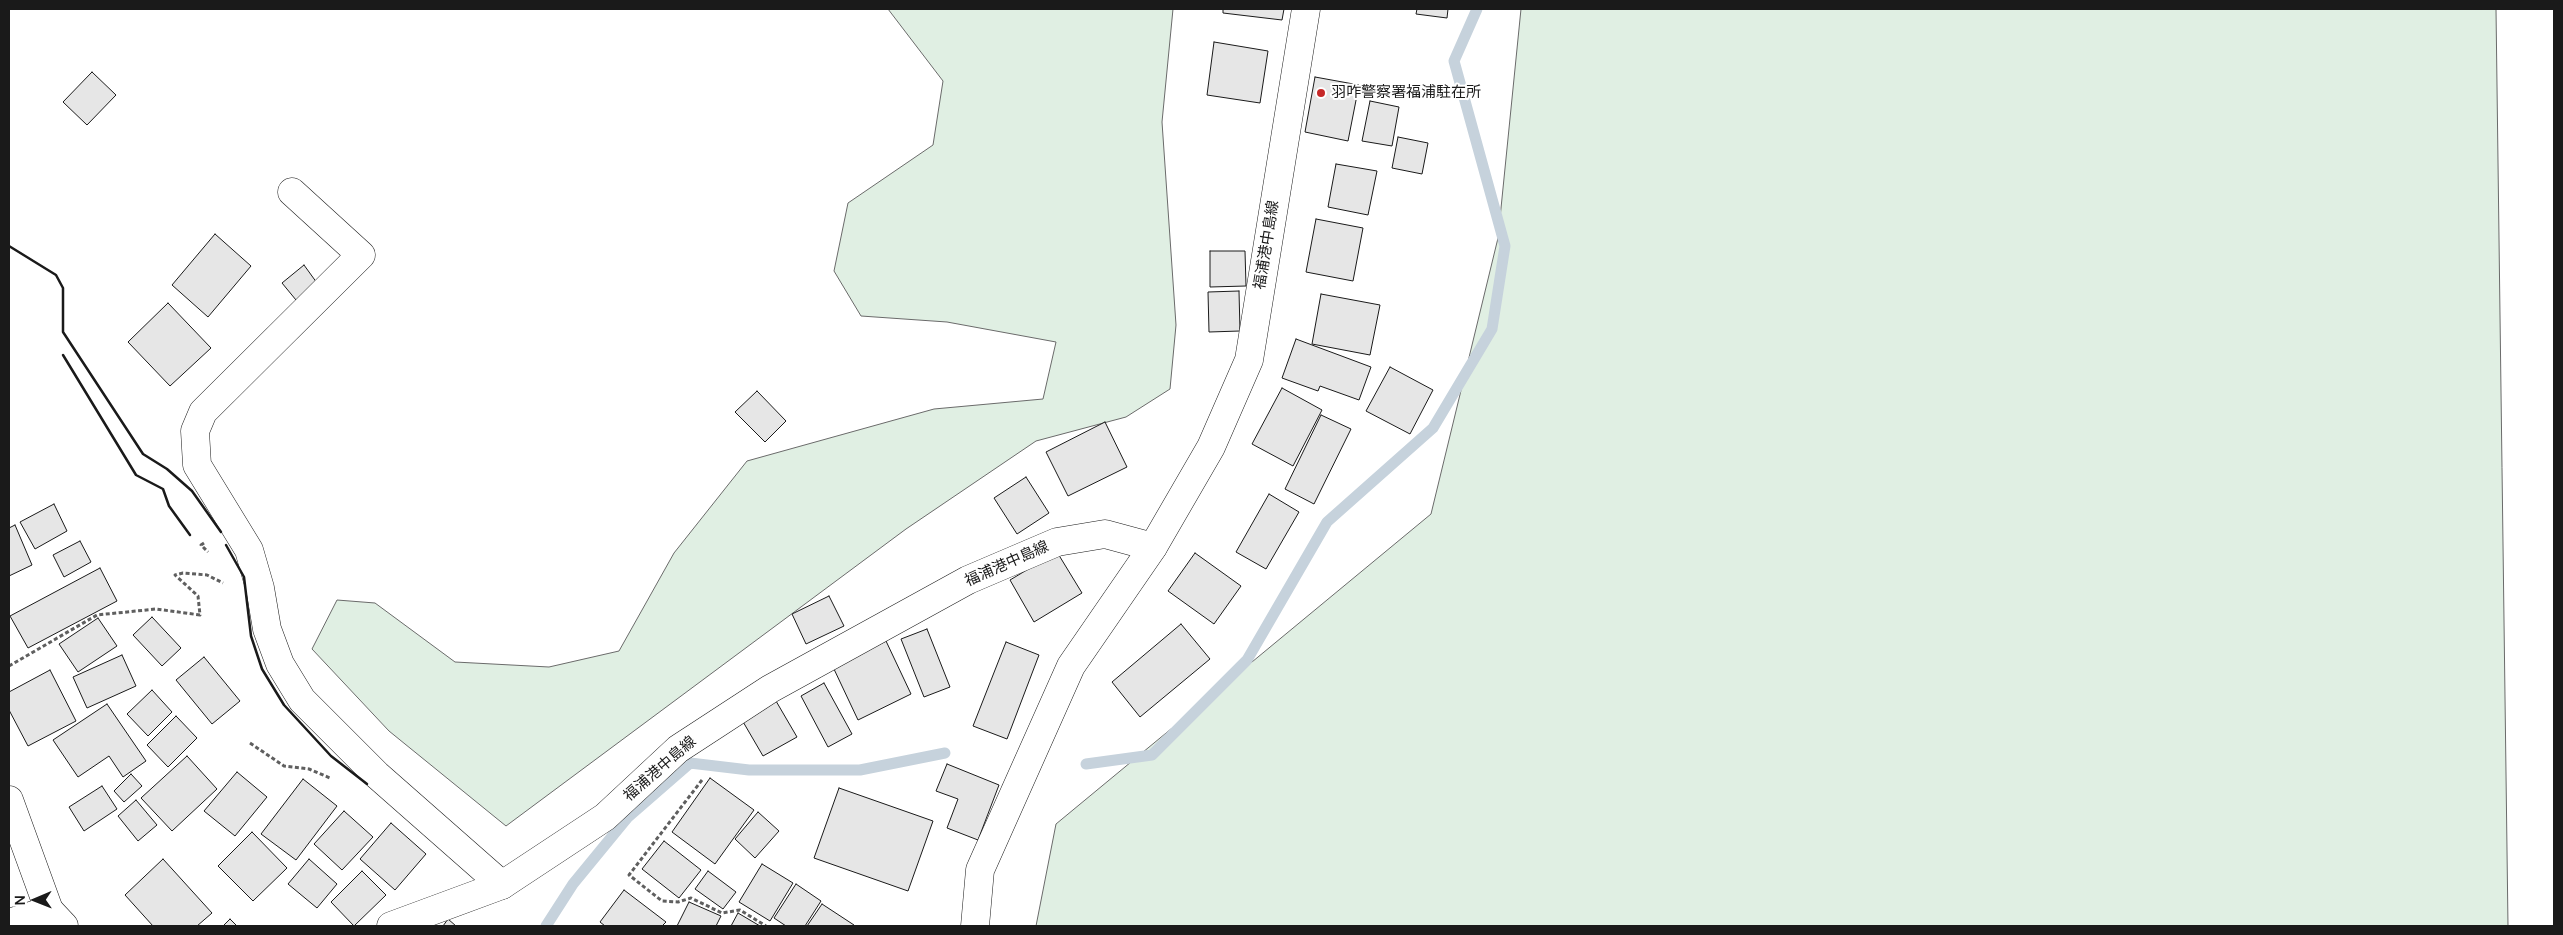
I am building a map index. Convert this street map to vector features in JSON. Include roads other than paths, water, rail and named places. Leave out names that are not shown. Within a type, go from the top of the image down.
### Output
[{"type":"street","name":"福浦港中島線","points":[[391,926],[502,885],[605,817],[678,749],[770,689],[968,580],[1057,542],[1105,534],[1153,547],[1210,447],[1249,360],[1306,9]]},
{"type":"street","points":[[292,192],[360,255],[203,412],[195,431],[197,465],[249,550],[260,588],[267,629],[280,664],[302,700],[377,775],[502,885]]},
{"type":"street","points":[[975,926],[980,870],[1072,666],[1153,547]]},
{"type":"street","points":[[9,800],[57,918],[9,923]]},
{"type":"waterway","points":[[1086,764],[1152,755],[1247,660],[1327,522],[1433,428],[1492,329],[1505,246],[1454,61],[1477,9]]},
{"type":"waterway","points":[[546,926],[573,884],[628,817],[690,763],[749,770],[860,770],[945,753]]},
{"type":"place","name":"羽咋警察署福浦駐在所","points":[[1321,93]]}]
